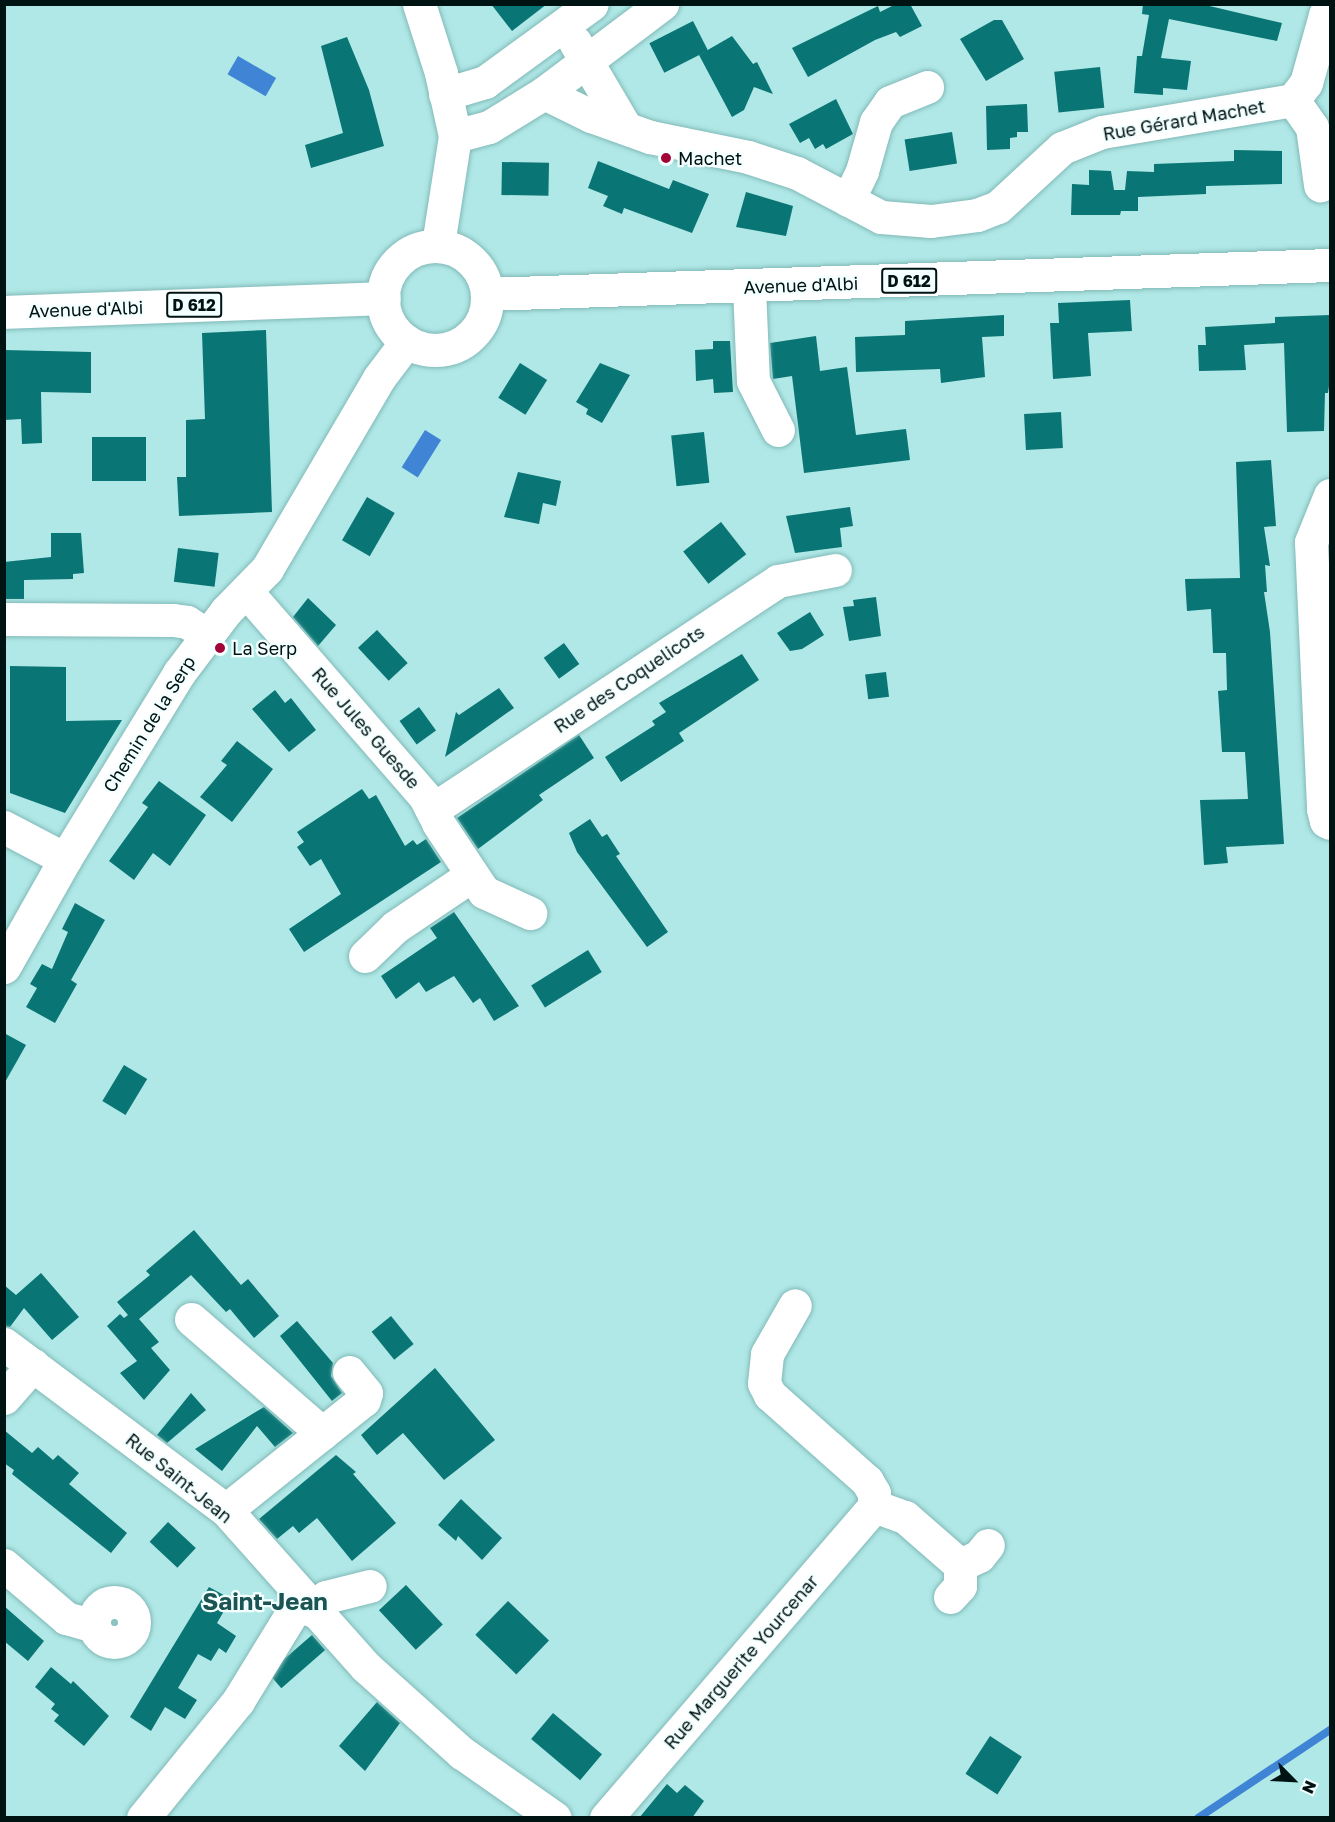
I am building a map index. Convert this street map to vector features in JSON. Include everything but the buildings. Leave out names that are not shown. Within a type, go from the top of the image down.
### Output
[{"type":"street","points":[[419,4],[455,136],[438,245]]},
{"type":"street","points":[[445,94],[485,82],[592,4]]},
{"type":"street","points":[[455,136],[489,127],[544,93],[662,4]]},
{"type":"street","points":[[1320,185],[1312,127],[1293,100],[1306,83],[1321,10]]},
{"type":"street","points":[[563,26],[588,59],[624,126]]},
{"type":"street","points":[[848,200],[862,171],[876,122],[890,102],[927,87]]},
{"type":"street","name":"Rue Gérard Machet","points":[[544,93],[591,116],[686,147],[772,164],[881,217],[931,221],[977,215],[998,207],[1020,190],[1062,148],[1102,132],[1293,100]]},
{"type":"street","points":[[438,245],[465,255],[476,266],[488,294],[479,326],[468,338],[438,350],[407,341],[389,321],[384,298],[394,266],[420,248],[438,245]]},
{"type":"street","name":"Avenue d'Albi","points":[[488,294],[749,287],[1330,265]]},
{"type":"street","points":[[749,287],[753,381],[778,430]]},
{"type":"street","name":"Avenue d'Albi","points":[[4,312],[384,298]]},
{"type":"street","name":"Chemin de la Serp","points":[[4,967],[64,860],[179,673],[207,635],[267,569],[379,378],[407,341]]},
{"type":"street","points":[[1330,495],[1311,542],[1323,682],[1323,809],[1326,821],[1330,824]]},
{"type":"street","name":"Rue des Coquelicots","points":[[432,810],[778,581],[835,570]]},
{"type":"street","name":"Rue Jules Guesde","points":[[246,591],[425,797],[484,892],[530,913]]},
{"type":"street","points":[[4,619],[173,620],[187,622],[207,635]]},
{"type":"street","points":[[4,828],[64,860]]},
{"type":"street","points":[[364,956],[395,927],[472,875]]},
{"type":"street","points":[[795,1305],[767,1354],[764,1383],[770,1395],[867,1481],[874,1493],[874,1506],[905,1517],[960,1565],[960,1586],[950,1597]]},
{"type":"street","points":[[191,1319],[322,1433]]},
{"type":"street","name":"Rue Saint-Jean","points":[[4,1344],[226,1510],[306,1604],[366,1667],[462,1753],[555,1818]]},
{"type":"street","points":[[4,1398],[33,1365]]},
{"type":"street","points":[[226,1510],[364,1400],[366,1393],[349,1372]]},
{"type":"street","name":"Rue Marguerite Yourcenar","points":[[606,1818],[874,1506]]},
{"type":"street","points":[[960,1565],[979,1556],[988,1545]]},
{"type":"street","points":[[4,1565],[66,1618],[94,1626]]},
{"type":"street","points":[[143,1818],[238,1701],[306,1604],[335,1593],[370,1586]]},
{"type":"water","points":[[238,56],[276,78],[266,96],[228,74]]},
{"type":"water","points":[[425,430],[441,440],[418,477],[402,467]]},
{"type":"waterway","points":[[1198,1818],[1330,1730]]},
{"type":"place","name":"Machet","points":[[666,158]]},
{"type":"place","name":"La Serp","points":[[220,648]]},
{"type":"district","name":"Saint-Jean","points":[[265,1601]]}]
